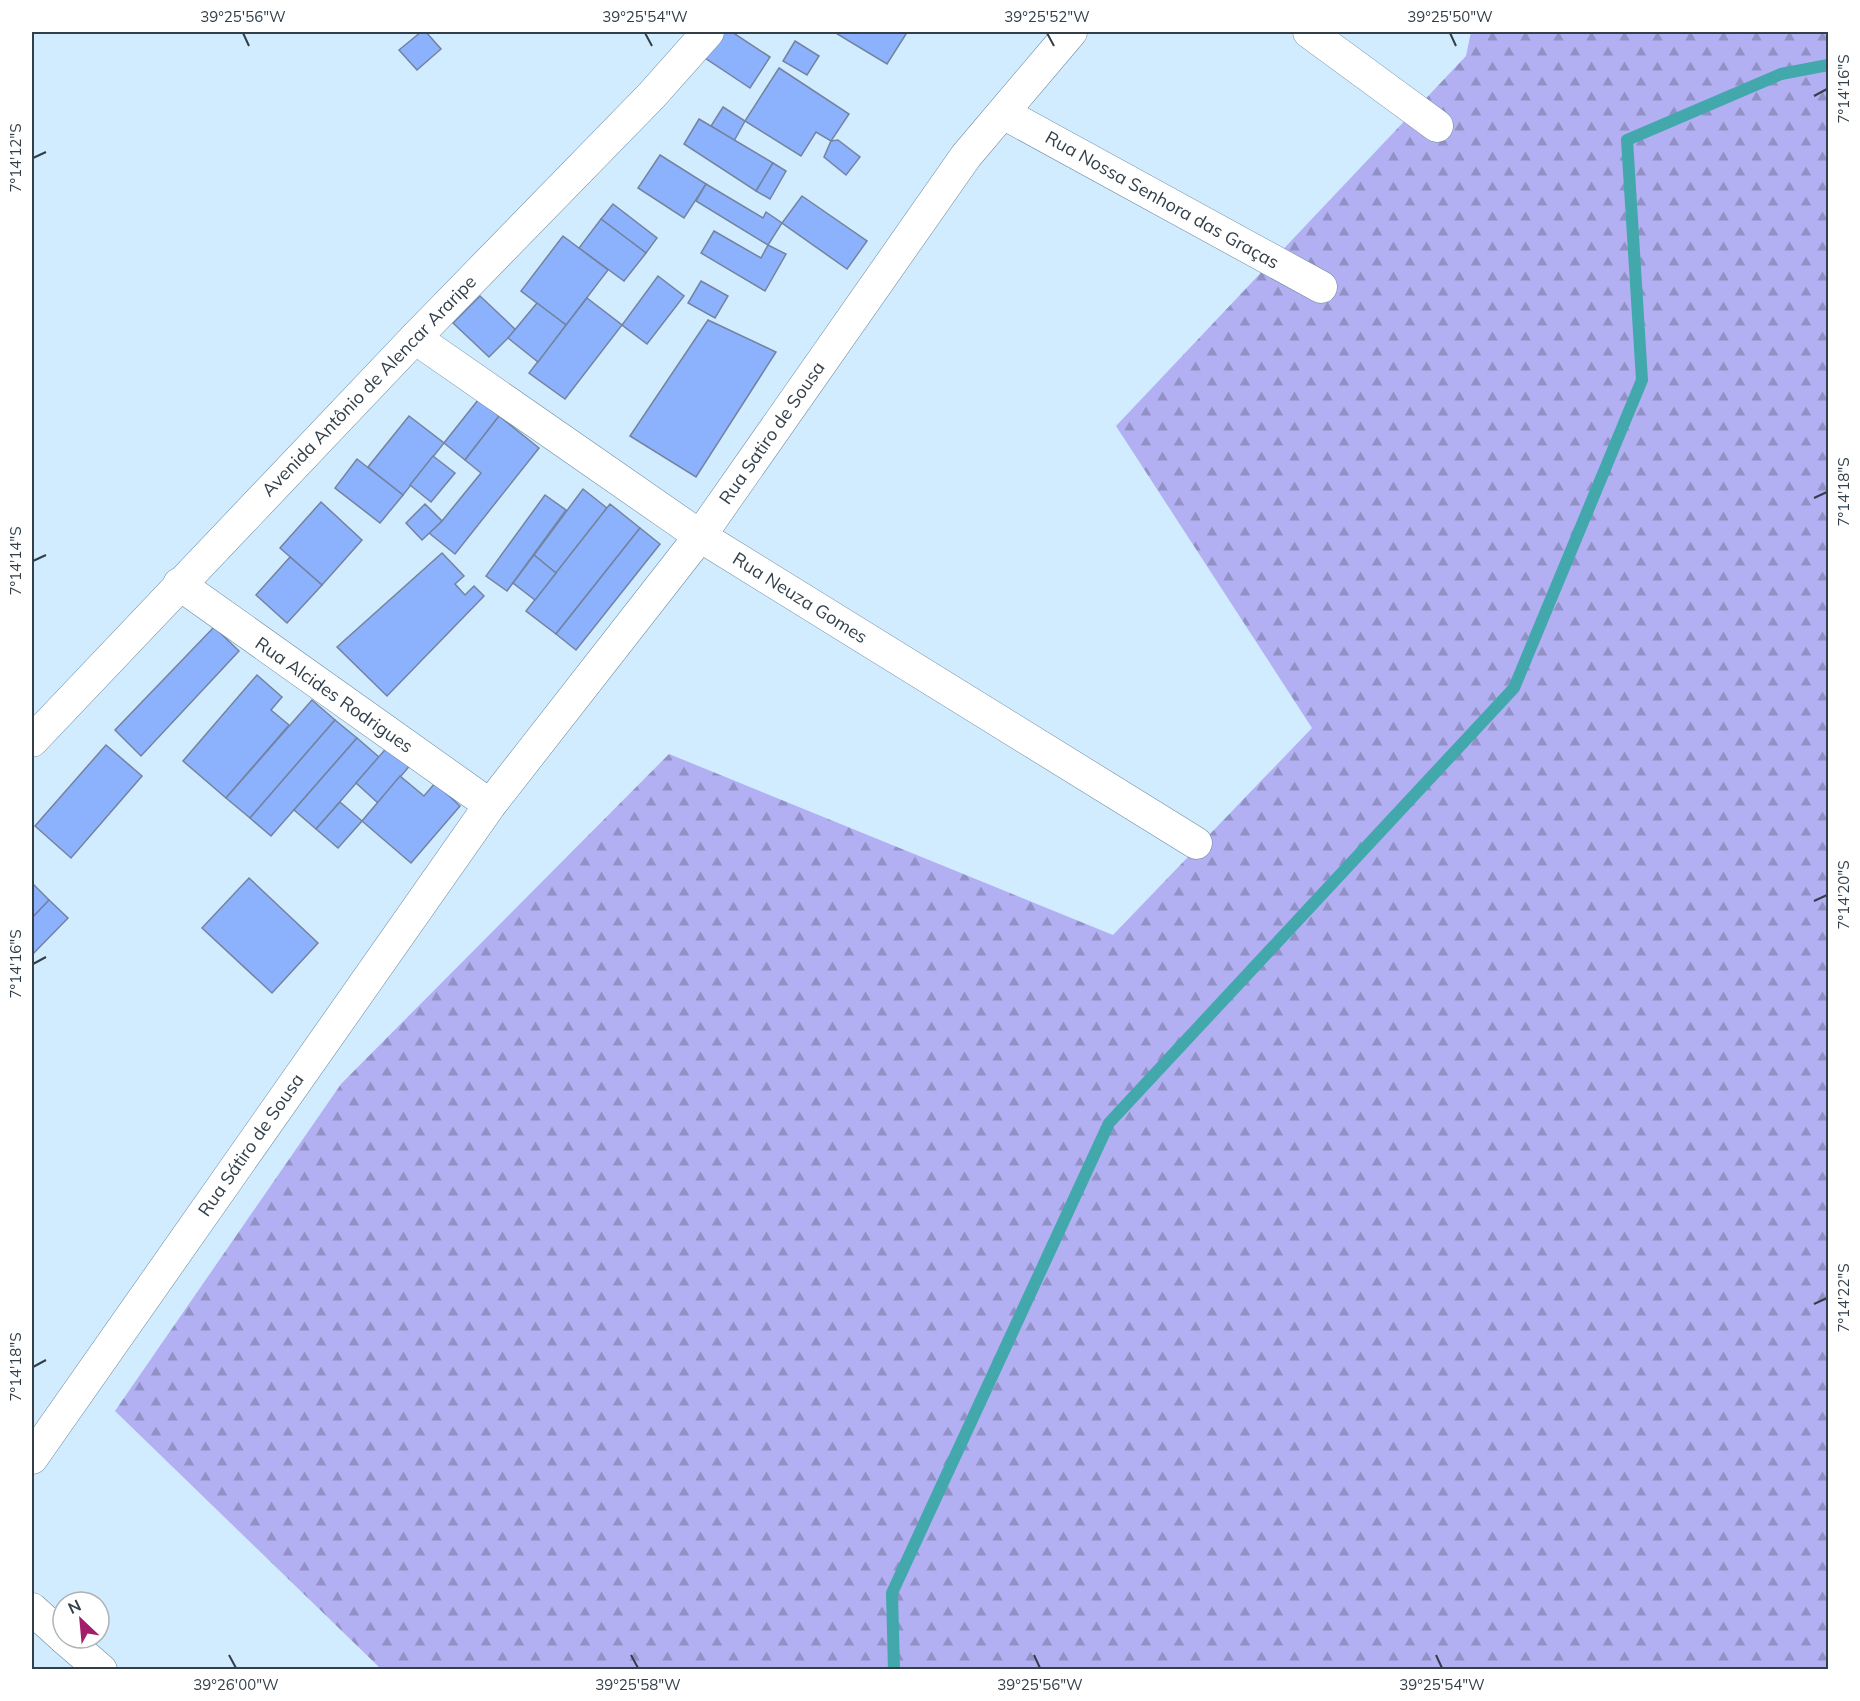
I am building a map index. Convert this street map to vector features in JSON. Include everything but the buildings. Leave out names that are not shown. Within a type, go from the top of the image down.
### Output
[{"type":"street","name":"Avenida Antônio de Alencar Araripe","points":[[32,741],[415,338],[652,95],[708,32]]},
{"type":"street","name":"Rua Satiro de Sousa","points":[[470,832],[700,536],[966,156],[1071,32]]},
{"type":"street","points":[[1310,32],[1437,126]]},
{"type":"street","name":"Rua Nossa Senhora das Graças","points":[[1003,113],[1321,287]]},
{"type":"street","name":"Rua Neuza Gomes","points":[[415,338],[700,536],[1196,843]]},
{"type":"street","name":"Rua Alcides Rodrigues","points":[[179,584],[490,805]]},
{"type":"street","name":"Rua Sátiro de Sousa","points":[[32,1458],[470,832]]},
{"type":"street","points":[[32,1609],[51,1626]]},
{"type":"street","points":[[79,1650],[101,1670]]},
{"type":"green space","points":[[1471,32],[1828,32],[1828,1669],[381,1669],[115,1411],[341,1084],[669,754],[1113,935],[1312,728],[1116,426],[1466,56]]},
{"type":"waterway","points":[[894,1670],[892,1593],[1109,1123],[1514,688],[1642,380],[1627,140],[1781,74],[1828,65]]}]
